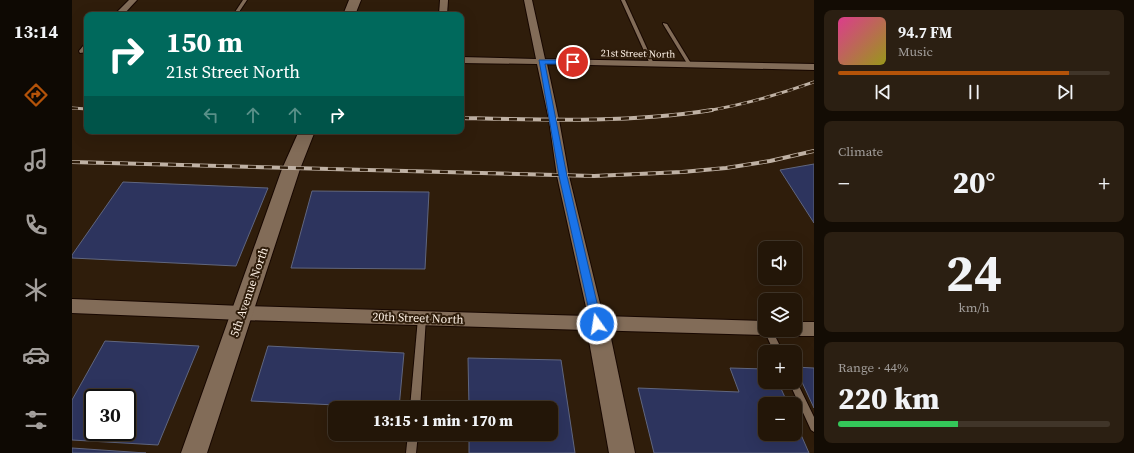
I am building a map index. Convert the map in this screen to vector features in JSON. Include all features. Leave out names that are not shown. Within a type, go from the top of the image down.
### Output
[{"type":"street","points":[[121,12],[133,0]]},
{"type":"street","points":[[350,12],[355,0]]},
{"type":"street","points":[[444,0],[444,12]]},
{"type":"street","points":[[528,0],[554,120],[563,176],[597,324],[622,453]]},
{"type":"street","name":"21st Street North","points":[[464,60],[814,67]]},
{"type":"street","name":"5th Avenue North","points":[[194,453],[292,169],[306,134]]},
{"type":"street","name":"20th Street North","points":[[72,306],[242,313],[758,328]]},
{"type":"street","points":[[802,329],[814,329]]},
{"type":"lane","points":[[237,12],[244,0]]},
{"type":"lane","points":[[623,0],[652,64]]},
{"type":"lane","points":[[665,24],[690,65]]},
{"type":"lane","points":[[416,401],[422,318]]},
{"type":"lane","points":[[796,389],[814,427]]},
{"type":"lane","points":[[412,453],[413,441]]},
{"type":"building","points":[[814,164],[814,223],[780,170]]},
{"type":"building","points":[[123,182],[268,188],[236,266],[72,258],[72,255]]},
{"type":"building","points":[[312,191],[429,192],[425,269],[291,268]]},
{"type":"building","points":[[105,341],[199,346],[158,445],[89,441],[136,441],[136,389],[84,389],[84,441],[72,440],[72,400]]},
{"type":"building","points":[[268,346],[404,353],[400,401],[328,401],[328,405],[251,401]]},
{"type":"building","points":[[468,358],[561,360],[575,453],[469,453],[469,441],[558,441],[558,401],[469,401]]},
{"type":"building","points":[[802,367],[814,368],[814,408],[802,382]]},
{"type":"building","points":[[730,368],[758,369],[758,389],[781,389],[785,397],[758,397],[758,441],[802,441],[802,437],[809,453],[654,453],[638,388],[739,392]]},
{"type":"building","points":[[72,448],[146,453],[72,453]]},
{"type":"railway","points":[[710,110],[760,99],[814,82]]},
{"type":"railway","points":[[72,108],[84,109]]},
{"type":"railway","points":[[464,118],[587,120],[650,117],[710,110]]},
{"type":"railway","points":[[706,111],[710,110]]},
{"type":"railway","points":[[72,162],[594,176],[682,172],[726,168],[770,161],[814,151]]},
{"type":"route","points":[[573,62],[541,62],[554,120],[563,176],[597,324]]}]
